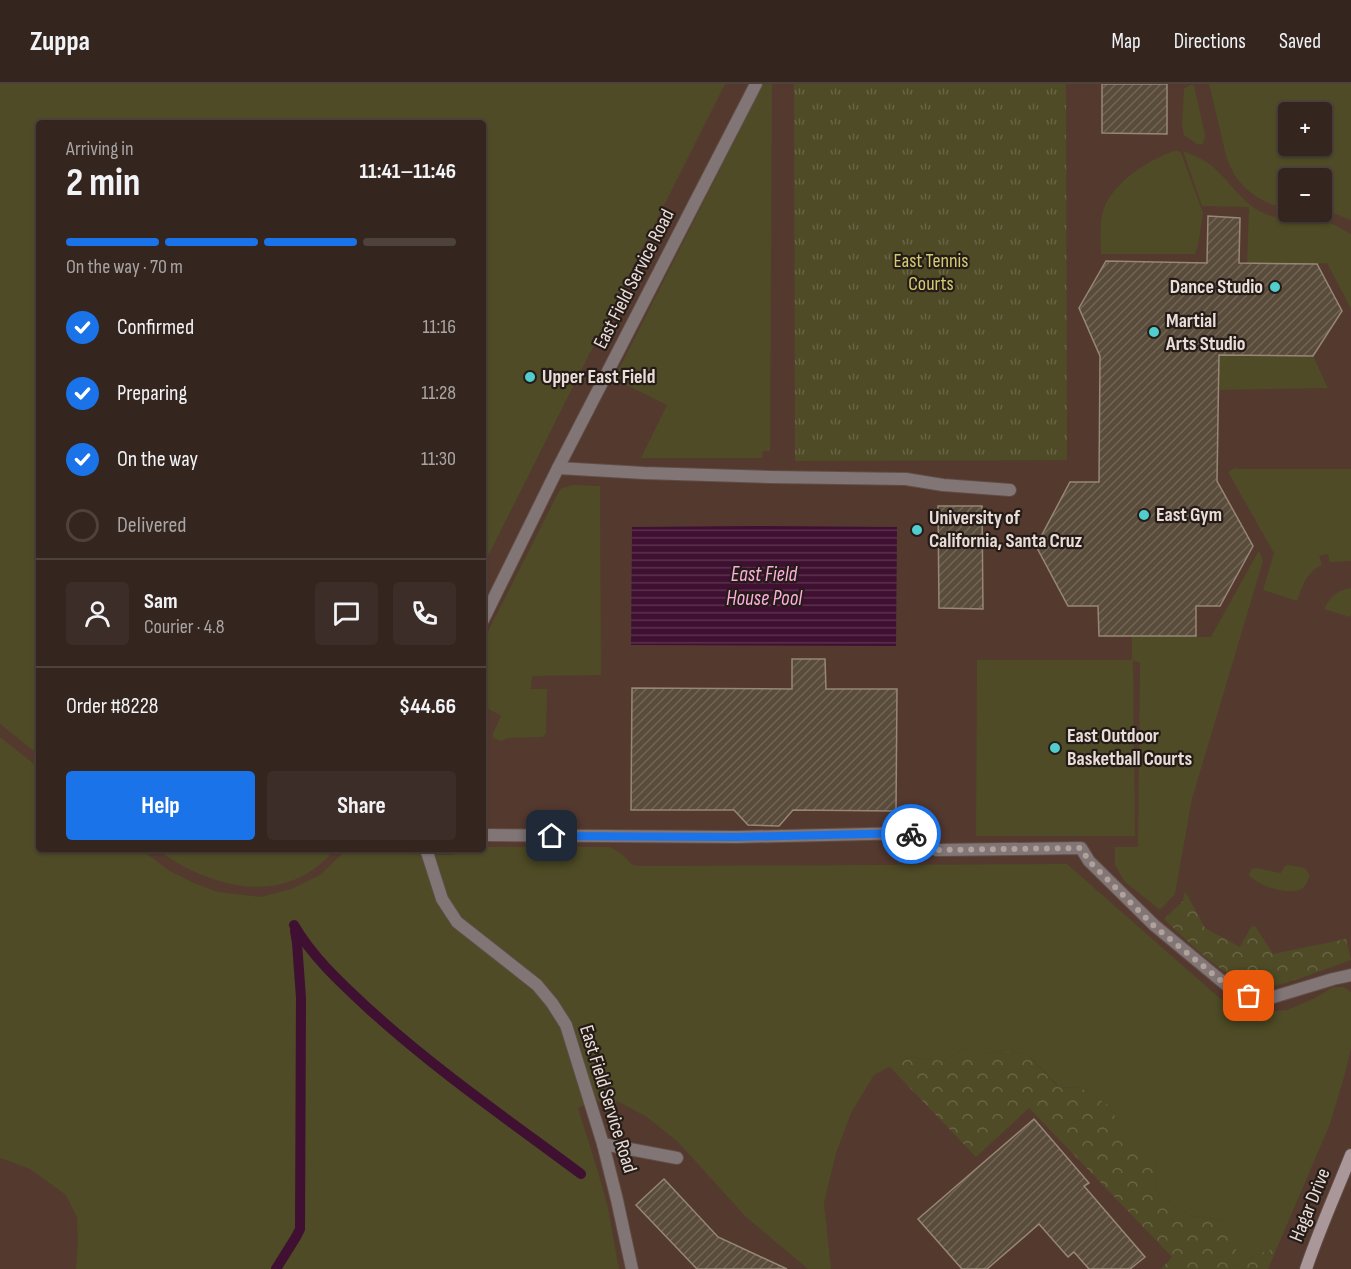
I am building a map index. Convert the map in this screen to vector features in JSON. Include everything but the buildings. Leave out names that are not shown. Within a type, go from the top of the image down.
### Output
[{"type":"main road","name":"Hagar Drive","points":[[1306,1269],[1351,1155]]},
{"type":"street","name":"East Field Service Road","points":[[486,614],[558,468],[756,84]]},
{"type":"street","points":[[558,468],[667,474],[906,479],[943,485],[1010,490]]},
{"type":"street","points":[[486,835],[737,837],[909,833],[937,850],[1081,848],[1089,861],[1154,926],[1230,988],[1242,994],[1267,999],[1351,975]]},
{"type":"street","name":"East Field Service Road","points":[[427,852],[442,899],[458,922],[537,985],[566,1025],[603,1144],[632,1269]]},
{"type":"street","points":[[603,1144],[677,1158]]},
{"type":"shaded area","name":"University of California, Santa Cruz","points":[[0,84],[1351,84],[1351,1269],[0,1269]]},
{"type":"green space","name":"Upper East Field","points":[[0,84],[725,84],[486,560],[486,120],[36,120],[36,753],[0,724]]},
{"type":"green space","points":[[763,84],[772,84],[770,451],[763,451],[762,458],[641,458],[667,405],[614,379]]},
{"type":"green space","name":"East Tennis Courts","points":[[794,84],[1066,84],[1067,460],[795,461]]},
{"type":"green space","points":[[1209,84],[1351,84],[1351,220],[1332,213],[1332,168],[1278,168],[1278,207],[1262,200],[1246,189],[1234,174],[1224,148]]},
{"type":"green space","points":[[1194,85],[1205,135],[1202,144],[1197,144],[1184,135],[1182,125],[1184,89]]},
{"type":"green space","points":[[1174,151],[1181,153],[1203,213],[1195,254],[1101,254],[1103,211],[1114,191],[1142,167]]},
{"type":"green space","points":[[1183,151],[1212,166],[1255,209],[1278,218],[1278,222],[1326,222],[1351,234],[1351,309],[1327,263],[1318,264],[1342,311],[1313,356],[1328,388],[1220,390],[1219,372],[1099,482],[1100,357],[1079,308],[1106,261],[1247,263],[1249,207],[1202,206]]},
{"type":"green space","points":[[1235,468],[1351,469],[1351,561],[1330,562],[1328,554],[1319,556],[1322,565],[1309,575],[1297,601],[1263,590],[1274,553],[1228,472]]},
{"type":"green space","points":[[573,485],[600,486],[601,675],[532,676],[531,689],[547,689],[546,733],[543,737],[508,738],[501,741],[493,738],[493,733],[501,716],[486,708],[486,635],[562,488]]},
{"type":"green space","points":[[1259,550],[1263,561],[1192,799],[1175,894],[1160,910],[1125,882],[1115,865],[1115,847],[1138,847],[1140,663],[1133,660],[1135,836],[976,836],[977,660],[1132,660],[1132,636],[1211,637]]},
{"type":"green space","points":[[1351,588],[1350,617],[1324,609],[1334,595]]},
{"type":"green space","points":[[0,737],[36,766],[36,852],[145,852],[168,870],[218,892],[261,897],[291,889],[320,875],[344,852],[453,855],[458,852],[486,852],[486,847],[610,847],[622,854],[631,864],[639,866],[1067,864],[1223,1001],[1263,1012],[1287,1010],[1333,987],[1344,987],[1351,992],[1351,1048],[1346,1070],[1330,1124],[1277,1248],[1255,1255],[1231,1268],[1223,1220],[1192,1216],[1177,1208],[1157,1191],[1155,1158],[1126,1134],[1108,1105],[1081,1088],[1059,1087],[1028,1055],[1003,1050],[986,1054],[964,1048],[945,1061],[908,1057],[874,1075],[851,1113],[836,1153],[824,1203],[831,1269],[808,1269],[746,1217],[678,1142],[647,1117],[617,1101],[609,1110],[597,1100],[578,1108],[608,1208],[619,1269],[76,1269],[77,1217],[66,1195],[30,1169],[0,1158]]},
{"type":"green space","points":[[160,852],[332,852],[315,868],[294,880],[271,886],[248,886],[224,882],[177,863]]},
{"type":"green space","points":[[1288,865],[1305,868],[1310,875],[1303,888],[1283,891],[1260,883],[1249,875],[1252,869],[1257,868],[1281,873]]},
{"type":"green space","points":[[1185,891],[1205,928],[1240,947],[1251,927],[1255,926],[1273,954],[1346,939],[1351,960],[1265,988],[1246,984],[1208,959],[1164,919],[1183,901]]},
{"type":"green space","points":[[964,1048],[986,1054],[1003,1050],[1028,1055],[1058,1087],[1081,1088],[1108,1105],[1126,1134],[1155,1158],[1157,1191],[1177,1208],[1192,1216],[1223,1220],[1237,1247],[1231,1268],[1255,1255],[1277,1248],[1268,1269],[1161,1269],[1172,1257],[1029,1108],[976,1157],[889,1066],[908,1057],[945,1061]]},
{"type":"water","name":"East Field House Pool","points":[[632,527],[897,527],[896,646],[631,645]]},
{"type":"waterway","points":[[294,925],[310,949],[329,970],[395,1032],[474,1095],[581,1174]]},
{"type":"waterway","points":[[276,1269],[300,1229],[301,998],[295,931]]},
{"type":"way so far","points":[[911,834],[937,850],[1081,848],[1089,861],[1154,926],[1230,988],[1249,996]]},
{"type":"place","name":"Dance Studio","points":[[1275,287]]},
{"type":"place","name":"Martial Arts Studio","points":[[1154,332]]},
{"type":"place","name":"Upper East Field","points":[[530,377]]},
{"type":"place","name":"East Gym","points":[[1144,515]]},
{"type":"place","name":"University of California, Santa Cruz","points":[[917,530]]},
{"type":"place","name":"East Outdoor Basketball Courts","points":[[1055,748]]},
{"type":"route","points":[[552,836],[737,837],[911,834]]}]
